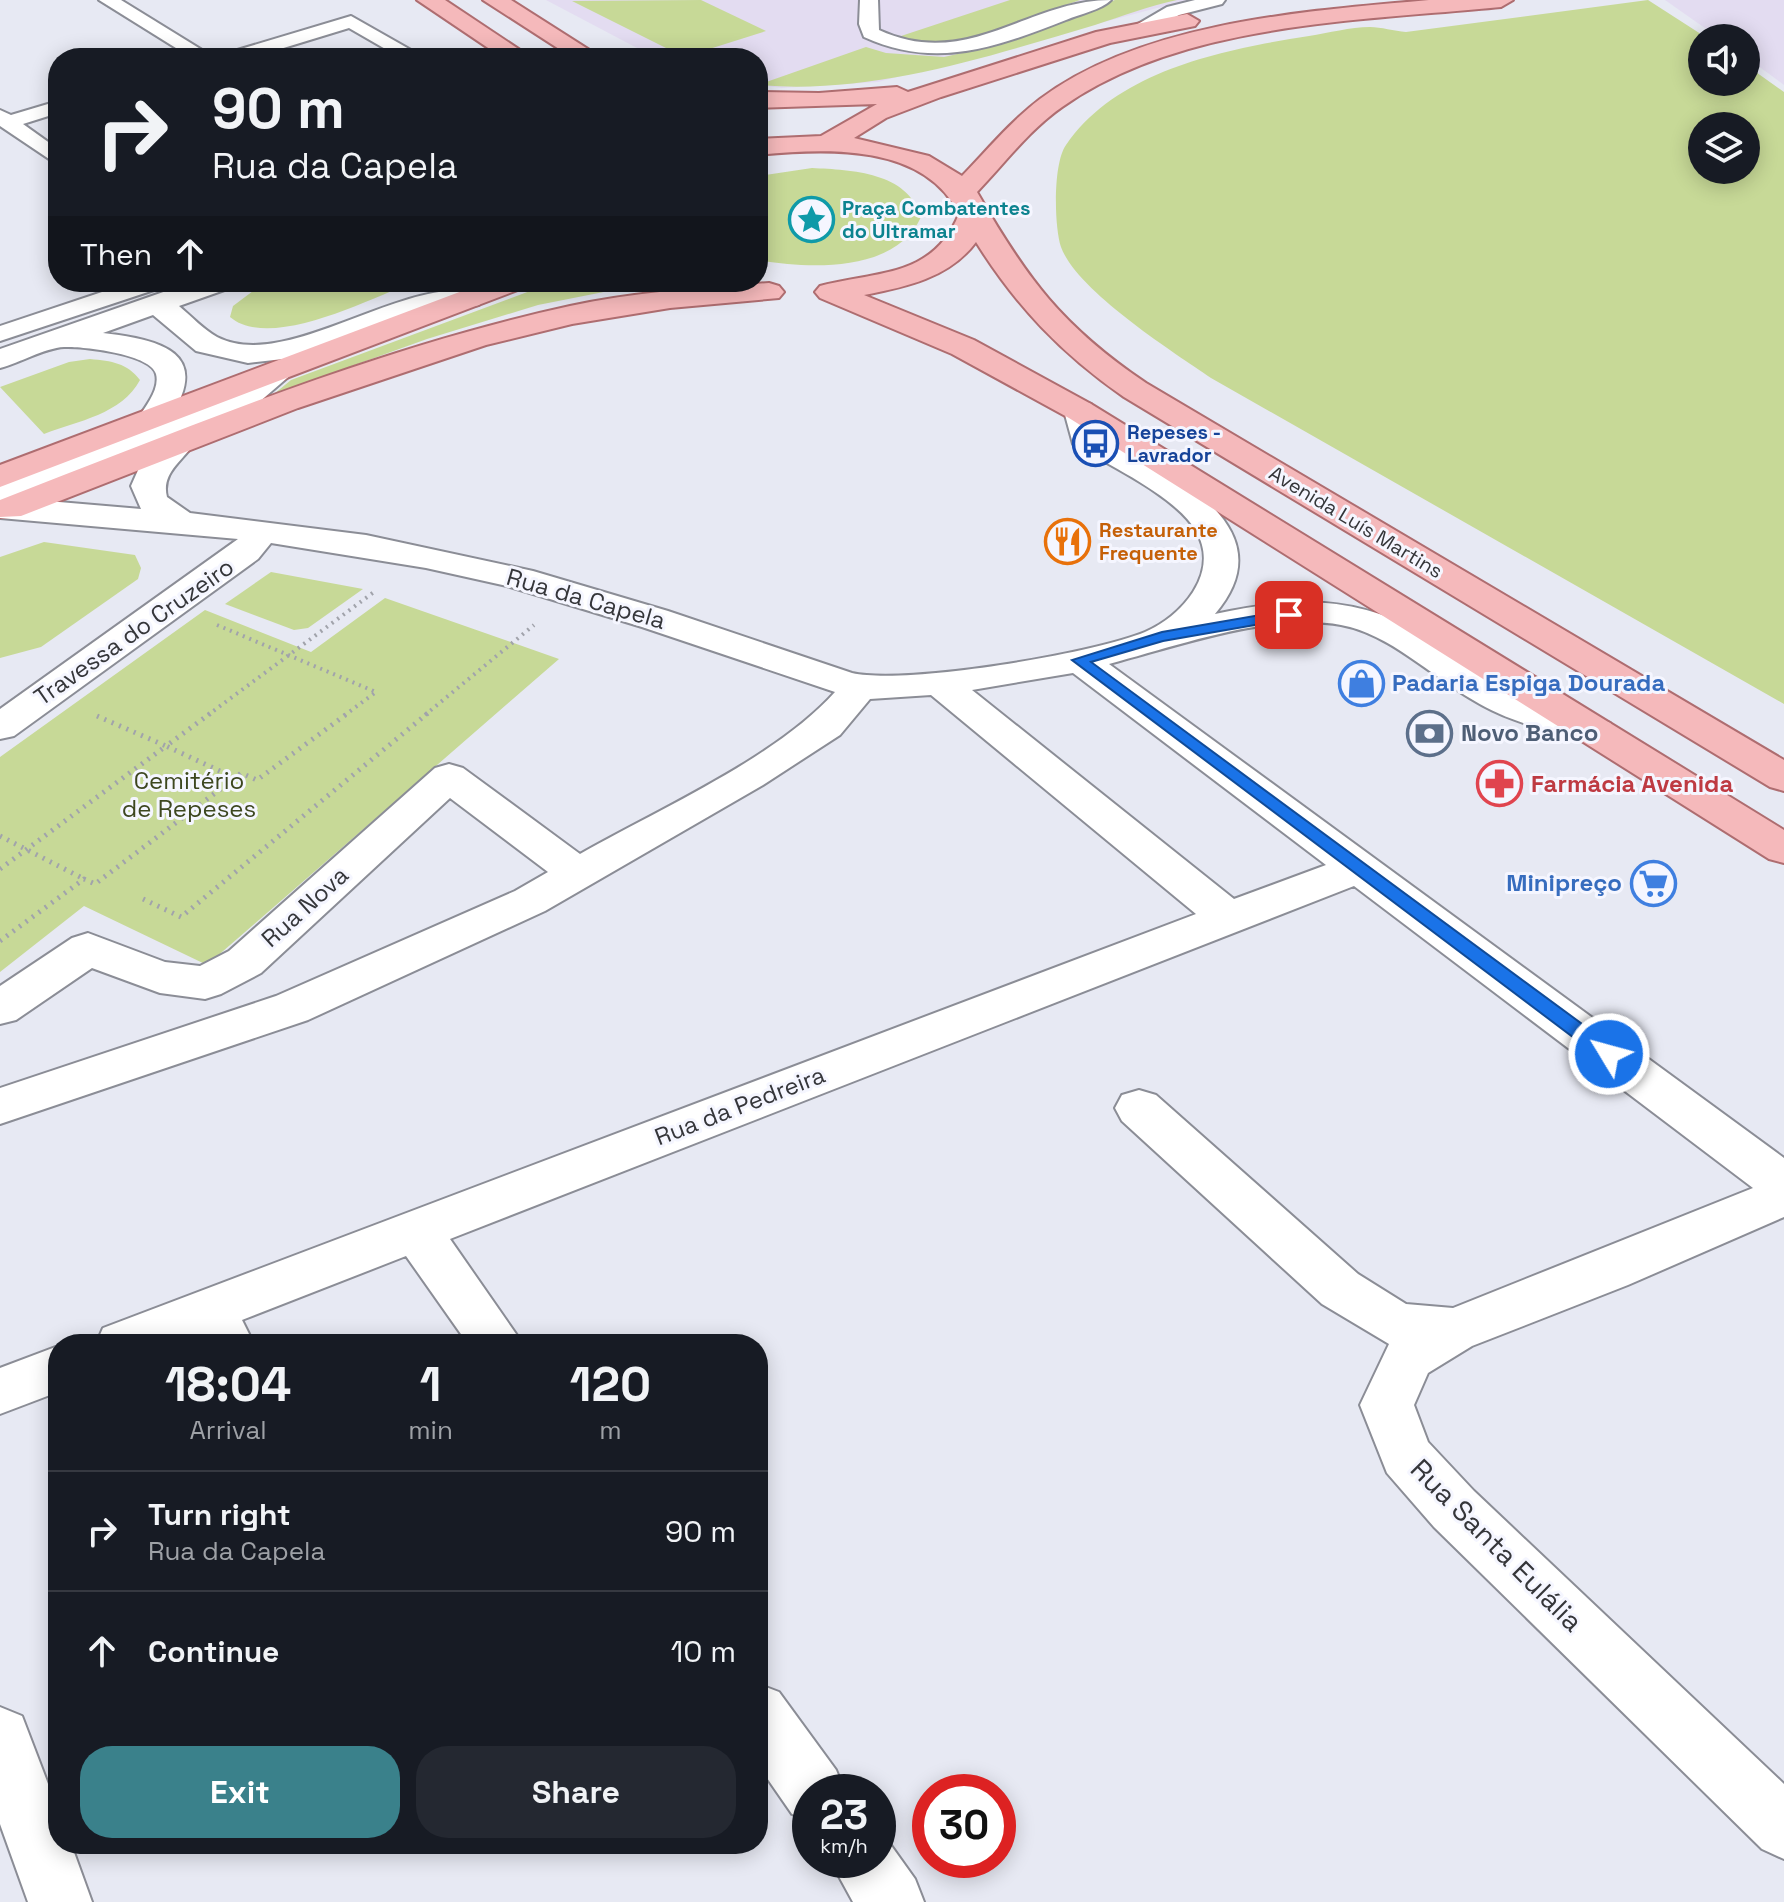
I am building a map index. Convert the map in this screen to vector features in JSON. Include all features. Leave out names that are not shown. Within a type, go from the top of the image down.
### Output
[{"type":"main road","points":[[429,0],[504,48]]},
{"type":"main road","points":[[495,0],[574,48]]},
{"type":"main road","points":[[768,128],[816,144],[877,113],[1058,50],[1135,31],[1348,0]]},
{"type":"main road","points":[[2,498],[176,445],[381,368],[477,336],[621,305],[723,293],[830,292],[888,283],[934,265],[963,241],[968,203],[1033,119],[1064,94],[1139,60],[1182,46],[1270,27],[1501,0]]},
{"type":"main road","points":[[768,100],[819,101],[932,92]]},
{"type":"main road","points":[[768,146],[856,146],[901,155],[938,171],[968,203]]},
{"type":"main road","name":"Avenida Luís Martins","points":[[968,203],[1030,300],[1076,350],[1135,390],[1784,778]]},
{"type":"main road","points":[[2,498],[154,418],[487,292]]},
{"type":"main road","points":[[830,292],[963,347],[1080,411],[1784,849]]},
{"type":"street","points":[[0,359],[58,338],[156,293],[207,344],[228,352],[248,354],[281,351],[391,314],[468,299]]},
{"type":"street","points":[[58,338],[158,354],[170,364],[175,381],[170,398],[154,418]]},
{"type":"street","points":[[2,498],[240,402],[278,372]]},
{"type":"street","points":[[1080,411],[1085,437],[1173,492],[1211,525],[1224,558],[1215,588],[1199,609],[1162,637]]},
{"type":"street","points":[[176,445],[151,471],[146,486],[148,498],[180,522]]},
{"type":"street","name":"Rua da Capela","points":[[2,498],[262,532],[485,570],[571,593],[860,687],[939,683],[1079,660],[1162,637],[1274,616],[1320,611],[1354,618],[1398,637],[1509,705],[1599,733]]},
{"type":"street","name":"Travessa do Cruzeiro","points":[[0,727],[235,560],[262,532]]},
{"type":"street","points":[[1079,660],[1784,1184]]},
{"type":"street","points":[[939,683],[1229,918]]},
{"type":"street","points":[[0,1106],[292,1008],[530,901],[749,776],[826,726],[860,687]]},
{"type":"street","name":"Rua Nova","points":[[0,1008],[88,949],[160,977],[205,983],[245,962],[449,777],[578,873]]},
{"type":"street","name":"Rua da Pedreira","points":[[179,1334],[219,1327],[416,1230],[1359,868]]},
{"type":"street","points":[[1139,1108],[1340,1289],[1396,1325],[1454,1330]]},
{"type":"street","name":"Rua Santa Eulália","points":[[1784,1196],[1610,1270],[1454,1330],[1409,1358],[1387,1405],[1406,1456],[1454,1509],[1784,1827]]},
{"type":"street","points":[[416,1230],[490,1334]]},
{"type":"street","points":[[0,1391],[48,1373]]},
{"type":"street","points":[[768,1727],[801,1774]]},
{"type":"street","points":[[0,1737],[60,1902]]},
{"type":"street","points":[[875,1878],[892,1902]]},
{"type":"lane","points":[[108,0],[188,48]]},
{"type":"lane","points":[[869,0],[868,24],[871,33],[897,46],[934,50],[966,47],[1102,0]]},
{"type":"lane","points":[[1135,31],[1173,11],[1216,0]]},
{"type":"lane","points":[[264,48],[351,22],[397,48]]},
{"type":"lane","points":[[4,119],[48,109]]},
{"type":"lane","points":[[4,119],[48,152]]},
{"type":"lane","points":[[0,334],[156,293]]},
{"type":"path","points":[[0,869],[420,557]]},
{"type":"path","points":[[143,899],[181,917],[571,593]]},
{"type":"path","points":[[0,836],[95,884],[241,773],[257,780],[376,692],[206,621]]},
{"type":"path","points":[[95,716],[235,778]]},
{"type":"path","points":[[0,941],[84,879]]},
{"type":"shaded area","points":[[546,0],[1216,0],[1157,8],[878,82],[768,86],[768,48],[637,48]]},
{"type":"shaded area","points":[[1665,0],[1784,0],[1784,85],[1760,67],[1760,24],[1699,24]]},
{"type":"green space","points":[[701,0],[766,31],[712,48],[666,48],[572,1]]},
{"type":"green space","points":[[1010,0],[1080,0],[965,38],[919,42],[898,37]]},
{"type":"green space","points":[[1115,0],[1177,0],[929,71],[844,84],[768,85],[768,81],[866,47],[886,53],[944,57],[975,50]]},
{"type":"green space","points":[[1648,0],[1688,26],[1688,96],[1760,96],[1760,75],[1784,92],[1784,704],[1211,378],[1127,319],[1070,264],[1061,247],[1057,225],[1057,180],[1062,154],[1088,119],[1114,98],[1143,81],[1209,56],[1374,27],[1406,32]]},
{"type":"green space","points":[[812,168],[877,176],[904,191],[921,217],[909,235],[892,249],[872,258],[825,265],[768,261],[768,175]]},
{"type":"green space","points":[[252,292],[390,292],[320,319],[269,328],[248,326],[230,317],[233,306]]},
{"type":"green space","points":[[527,292],[604,292],[538,305],[427,339],[274,394],[291,380]]},
{"type":"green space","points":[[90,359],[118,364],[140,380],[132,392],[111,409],[44,434],[0,387],[69,362]]},
{"type":"green space","points":[[44,542],[135,555],[141,568],[138,579],[41,647],[0,658],[0,557]]},
{"type":"green space","points":[[271,572],[363,589],[308,628],[294,630],[225,604]]},
{"type":"green space","name":"Cemitério de Repeses","points":[[385,598],[559,659],[207,965],[84,906],[0,972],[0,757],[205,610],[311,652]]},
{"type":"place","name":"Praça Combatentes do Ultramar","points":[[811,219]]},
{"type":"place","name":"Repeses - Lavrador","points":[[1096,444]]},
{"type":"place","name":"Restaurante Frequente","points":[[1068,542]]},
{"type":"place","name":"Padaria Espiga Dourada","points":[[1361,683]]},
{"type":"place","name":"Novo Banco","points":[[1430,733]]},
{"type":"place","name":"Farmácia Avenida","points":[[1500,784]]},
{"type":"place","name":"Minipreço","points":[[1653,883]]},
{"type":"route","points":[[1289,615],[1162,637],[1079,660],[1609,1054]]}]
